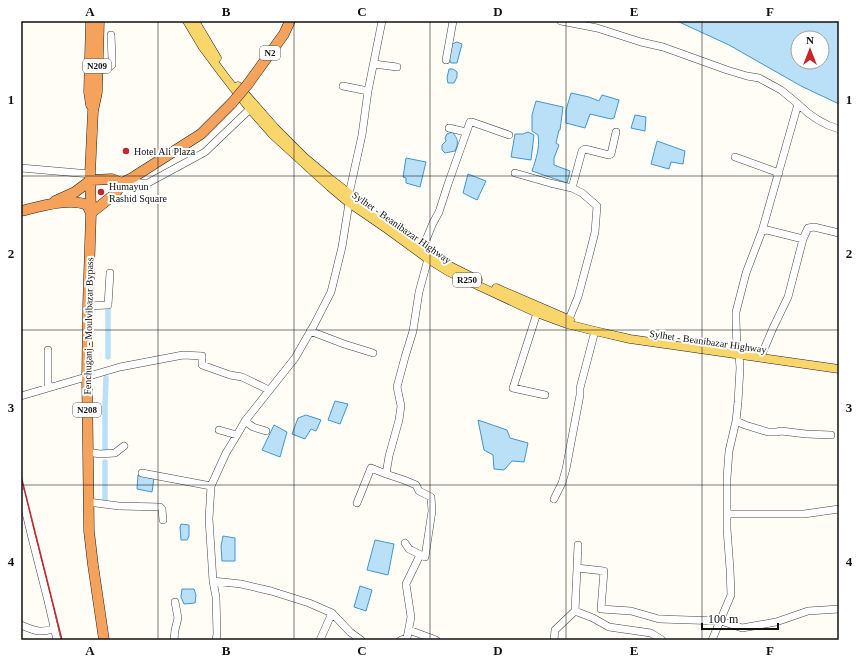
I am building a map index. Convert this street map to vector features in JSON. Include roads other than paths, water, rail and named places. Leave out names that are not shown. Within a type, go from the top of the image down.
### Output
[{"type":"highway","name":"N209","points":[[91,21],[89,92],[92,111]]},
{"type":"highway","name":"N209","points":[[90,177],[92,111],[96,92],[99,21]]},
{"type":"highway","name":"N2","points":[[91,213],[115,194],[127,181],[201,134],[232,103],[248,84],[284,34],[290,21]]},
{"type":"highway","points":[[49,205],[75,192],[90,177],[127,181]]},
{"type":"highway","name":"Fenchuganj - Moulvibazar Bypass","points":[[90,177],[91,213],[87,378],[88,502],[90,545],[104,640]]},
{"type":"highway","points":[[21,211],[49,205],[76,202],[87,205],[91,213]]},
{"type":"main road","name":"Sylhet - Beanibazar Highway","points":[[187,21],[214,63],[250,109],[278,140],[330,188],[349,203],[428,259],[449,272],[537,313],[595,331],[630,339],[738,353],[762,354],[839,365]]},
{"type":"main road","name":"Sylhet - Beanibazar Highway","points":[[195,21],[233,81],[275,128],[304,157],[349,194],[442,262],[568,322],[632,335],[839,369]]},
{"type":"street","points":[[216,640],[216,597],[213,582],[209,519],[211,486],[226,453],[245,422],[295,358],[331,292],[342,247],[349,194],[362,135],[368,91],[382,21]]},
{"type":"street","points":[[446,60],[453,21]]},
{"type":"street","points":[[561,21],[597,28],[663,47],[727,70],[759,78],[781,90],[805,111],[834,128],[839,129]]},
{"type":"street","points":[[97,70],[107,69],[112,65],[111,35]]},
{"type":"street","points":[[374,64],[397,67]]},
{"type":"street","points":[[343,86],[368,91]]},
{"type":"street","points":[[712,640],[731,595],[727,529],[727,478],[728,451],[736,421],[740,375],[736,312],[746,273],[762,231],[798,104]]},
{"type":"street","points":[[127,181],[148,183],[205,152],[250,109]]},
{"type":"street","points":[[423,247],[439,212],[470,124],[472,122],[510,135]]},
{"type":"street","points":[[449,128],[466,132]]},
{"type":"street","points":[[572,188],[582,151],[585,149],[610,155],[616,132]]},
{"type":"street","points":[[735,157],[779,173]]},
{"type":"street","points":[[21,168],[90,177]]},
{"type":"street","points":[[515,173],[572,188],[582,193],[597,206],[595,232],[578,297],[568,322]]},
{"type":"street","points":[[762,354],[788,297],[803,239],[808,228],[814,227],[839,233]]},
{"type":"street","points":[[762,231],[767,230],[803,239]]},
{"type":"street","points":[[386,474],[401,406],[397,387],[414,331],[420,292],[428,259]]},
{"type":"street","points":[[88,306],[108,306],[110,273]]},
{"type":"street","points":[[537,313],[513,388],[545,395]]},
{"type":"street","points":[[310,331],[373,353]]},
{"type":"street","points":[[554,499],[562,483],[566,469],[580,388],[595,331]]},
{"type":"street","points":[[48,350],[48,388]]},
{"type":"street","points":[[21,396],[87,378],[120,367],[183,355],[202,356],[202,365],[230,375],[242,377],[269,390]]},
{"type":"street","points":[[736,421],[768,432],[781,431],[831,435]]},
{"type":"street","points":[[245,422],[253,427],[266,431]]},
{"type":"street","points":[[219,430],[237,435]]},
{"type":"street","points":[[88,452],[100,454],[115,453],[124,446]]},
{"type":"street","points":[[357,503],[371,468],[416,485],[420,491],[431,497],[432,511],[425,557],[409,549],[405,543]]},
{"type":"street","points":[[142,473],[211,486]]},
{"type":"street","points":[[21,492],[24,518],[48,601],[57,640]]},
{"type":"street","points":[[88,502],[119,506],[160,507],[162,508],[163,520]]},
{"type":"street","points":[[727,514],[804,514],[839,509]]},
{"type":"street","points":[[554,640],[555,630],[575,610],[578,545]]},
{"type":"street","points":[[401,640],[408,638],[411,617],[406,584],[420,554]]},
{"type":"street","points":[[577,568],[604,570],[601,608],[631,611],[659,618],[721,621],[742,628],[776,622],[808,611],[839,609]]},
{"type":"street","points":[[213,582],[241,584],[271,591],[309,603],[332,613],[350,632],[361,640]]},
{"type":"street","points":[[174,640],[178,618],[175,602]]},
{"type":"street","points":[[575,610],[610,627],[651,633],[662,640]]},
{"type":"street","points":[[320,640],[332,613]]},
{"type":"street","points":[[21,625],[37,631],[54,629]]},
{"type":"street","points":[[409,630],[436,640]]},
{"type":"water","points":[[677,21],[839,21],[839,104],[801,86],[729,45]]},
{"type":"water","points":[[457,42],[462,44],[457,63],[451,63],[449,58],[452,44]]},
{"type":"water","points":[[449,69],[453,69],[457,72],[457,77],[454,83],[448,83],[447,78]]},
{"type":"water","points":[[571,93],[599,101],[602,95],[619,100],[614,118],[611,119],[590,114],[585,128],[566,123],[566,110]]},
{"type":"water","points":[[536,101],[563,107],[560,130],[556,143],[559,145],[554,158],[554,165],[570,171],[567,183],[532,171],[538,149],[538,135],[532,131],[532,115]]},
{"type":"water","points":[[635,115],[646,117],[645,131],[631,128]]},
{"type":"water","points":[[452,132],[456,136],[457,141],[455,151],[445,153],[442,150],[442,145],[446,141],[445,138],[447,134]]},
{"type":"water","points":[[528,132],[534,135],[531,160],[511,157],[515,134],[523,134]]},
{"type":"water","points":[[657,141],[685,151],[683,164],[671,162],[669,169],[651,164]]},
{"type":"water","points":[[406,158],[426,162],[420,187],[406,183],[406,178],[403,177]]},
{"type":"water","points":[[468,174],[486,181],[477,200],[463,193]]},
{"type":"water","points":[[335,401],[348,404],[340,424],[328,420]]},
{"type":"water","points":[[306,415],[321,420],[316,431],[311,429],[305,439],[292,434],[298,418]]},
{"type":"water","points":[[478,420],[507,430],[510,438],[528,443],[524,462],[512,461],[504,470],[494,469],[493,455],[484,450]]},
{"type":"water","points":[[274,425],[287,432],[280,457],[262,450]]},
{"type":"water","points":[[138,475],[154,478],[152,492],[137,489]]},
{"type":"water","points":[[181,524],[189,525],[189,536],[187,540],[181,540]]},
{"type":"water","points":[[223,536],[235,538],[235,561],[222,561],[221,546]]},
{"type":"water","points":[[375,540],[394,544],[388,575],[367,570]]},
{"type":"water","points":[[360,586],[372,590],[366,611],[354,607]]},
{"type":"water","points":[[182,589],[194,589],[196,595],[195,603],[184,604],[181,597]]},
{"type":"waterway","points":[[108,310],[108,357]]},
{"type":"waterway","points":[[105,451],[106,378]]},
{"type":"waterway","points":[[105,462],[105,501]]},
{"type":"railway","points":[[21,476],[62,640]]},
{"type":"place","name":"Hotel Ali Plaza","points":[[126,151]]},
{"type":"place","name":"Humayun Rashid Square","points":[[101,192]]}]
